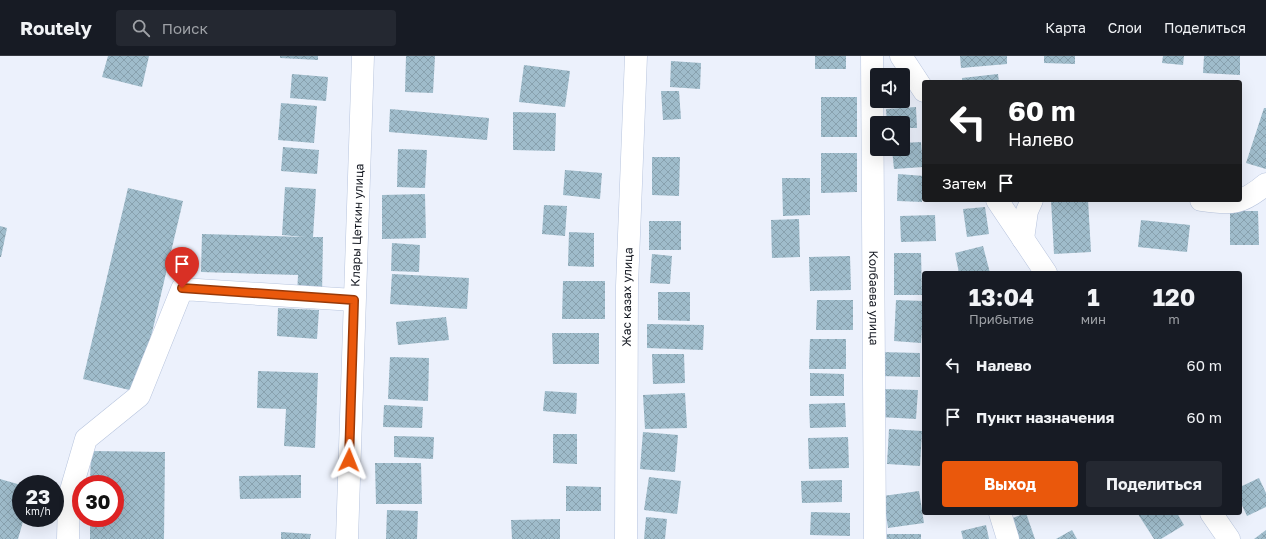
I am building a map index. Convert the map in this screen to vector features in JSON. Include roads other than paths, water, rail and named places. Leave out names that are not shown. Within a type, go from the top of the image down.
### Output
[{"type":"street","name":"Клары Цеткин улица","points":[[347,539],[362,56]]},
{"type":"street","name":"Жас казах улица","points":[[626,539],[627,286],[636,56]]},
{"type":"street","name":"Колбаева улица","points":[[872,56],[875,539]]},
{"type":"street","points":[[901,56],[922,88]]},
{"type":"street","points":[[1242,200],[1262,193]]},
{"type":"street","points":[[998,202],[1045,271]]},
{"type":"street","points":[[1023,239],[1027,211],[1031,202]]},
{"type":"street","points":[[1223,202],[1237,202]]},
{"type":"street","points":[[68,539],[69,497],[86,439],[139,396],[182,288],[354,300]]},
{"type":"street","points":[[1001,515],[1008,539]]},
{"type":"street","points":[[1212,515],[1229,539]]}]
